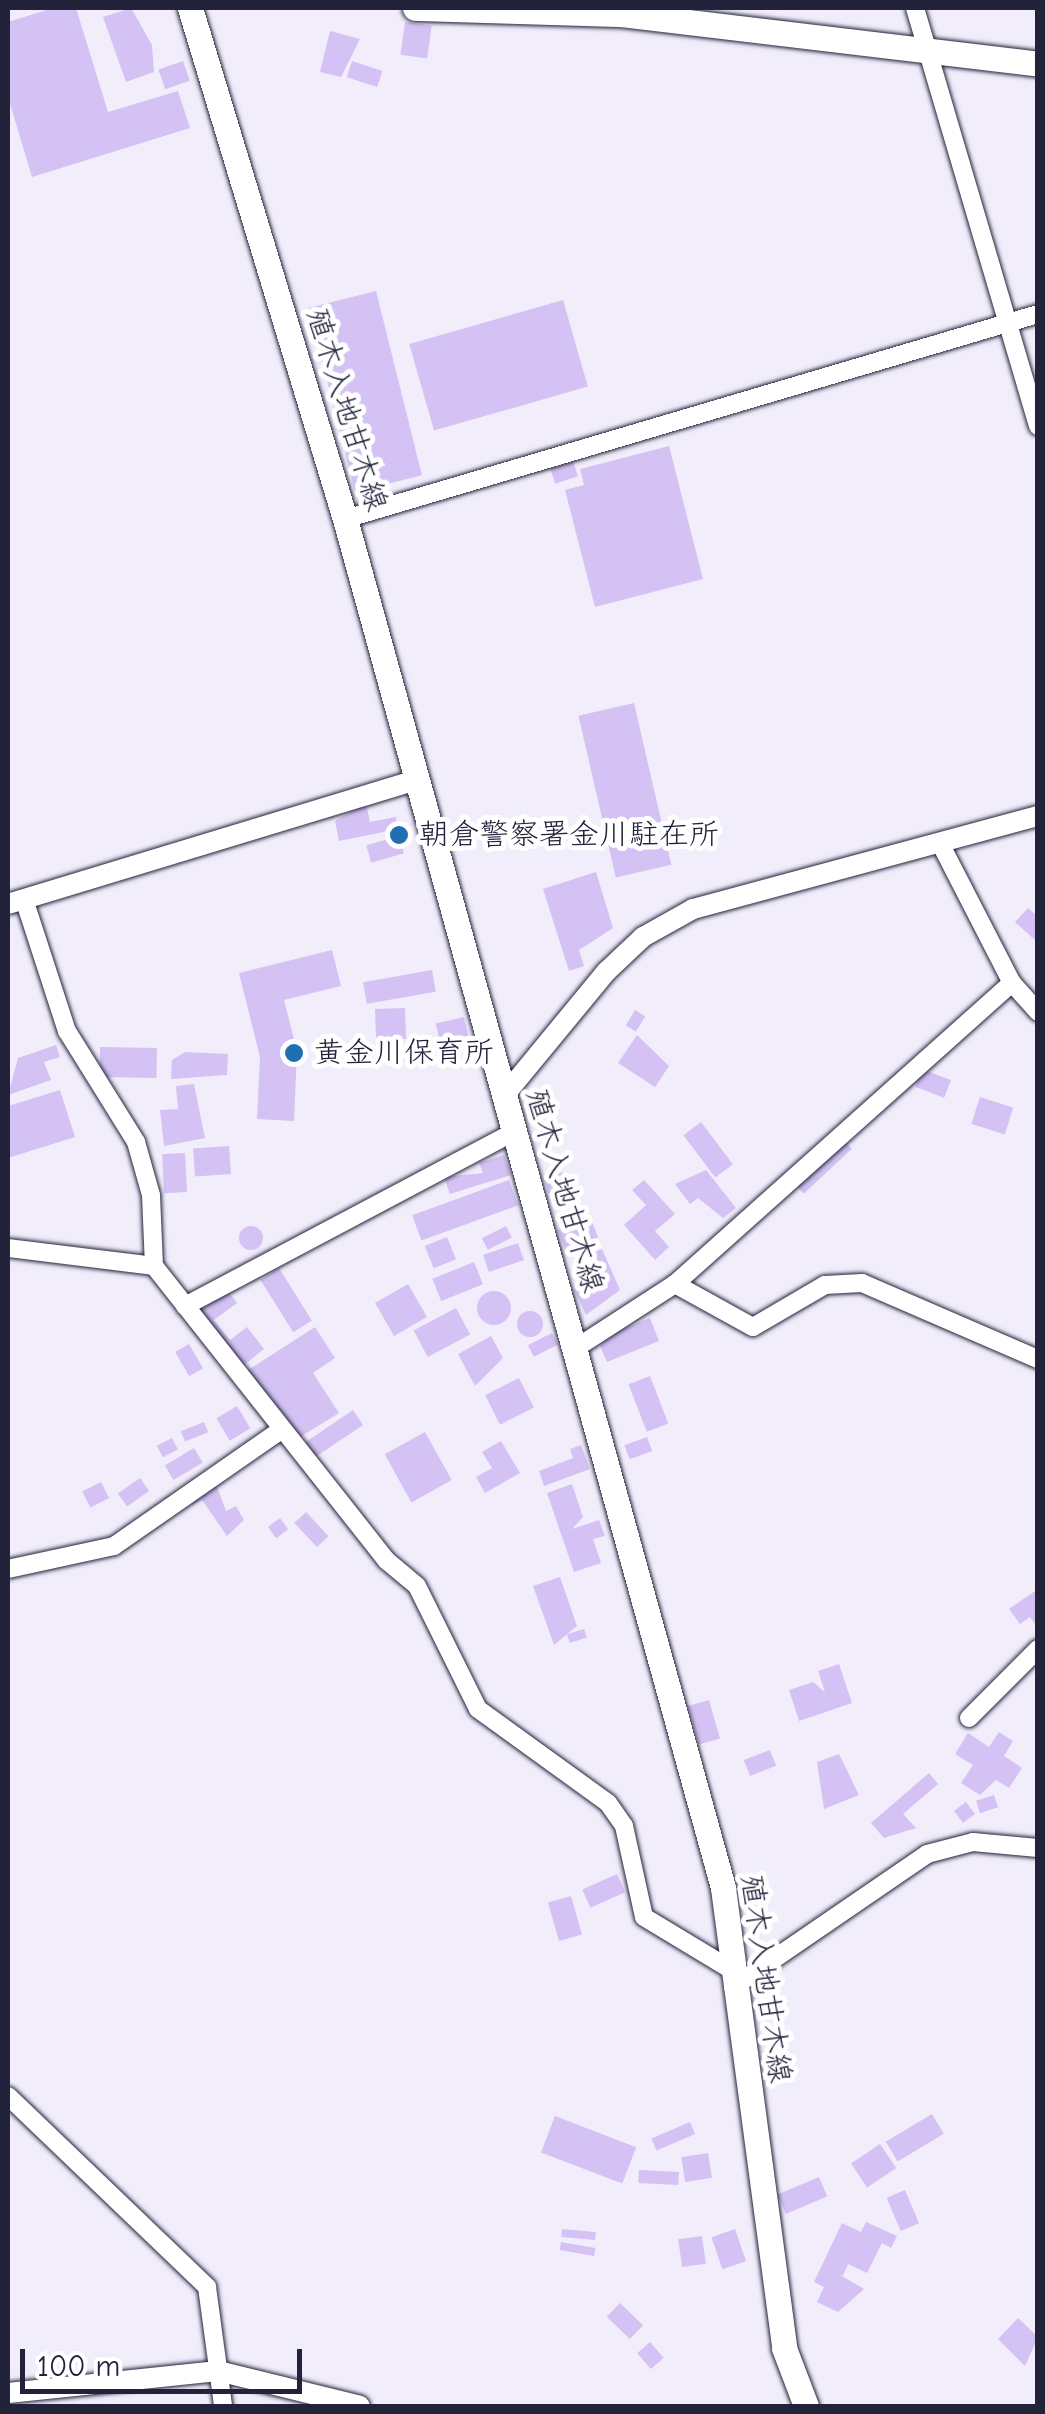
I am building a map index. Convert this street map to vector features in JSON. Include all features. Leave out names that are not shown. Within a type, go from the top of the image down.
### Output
[{"type":"main road","name":"殖木入地甘木線","points":[[190,8],[345,518],[510,1134],[576,1348],[723,1888],[784,2348],[806,2406]]},
{"type":"main road","points":[[415,8],[621,14],[1038,64]]},
{"type":"street","points":[[914,8],[1012,320],[1038,426]]},
{"type":"street","points":[[345,518],[1038,314]]},
{"type":"street","points":[[414,782],[16,901],[68,1031],[136,1142],[151,1195],[154,1266],[281,1430],[430,1605],[478,1710],[608,1803],[624,1826],[644,1917],[733,1979],[927,1854],[973,1842],[1038,1848]]},
{"type":"street","points":[[503,1097],[643,936],[693,909],[1038,816]]},
{"type":"street","points":[[940,843],[1012,983],[1038,1012]]},
{"type":"street","points":[[576,1348],[675,1284],[1012,983]]},
{"type":"street","points":[[185,1306],[510,1134]]},
{"type":"street","points":[[8,1248],[154,1266]]},
{"type":"street","points":[[675,1284],[753,1326],[825,1284],[862,1283],[1038,1360]]},
{"type":"street","points":[[8,1569],[114,1546],[281,1430]]},
{"type":"street","points":[[969,1718],[1038,1648]]},
{"type":"street","points":[[8,2096],[207,2287],[223,2406]]},
{"type":"street","points":[[8,2393],[218,2371],[360,2406]]},
{"type":"building","points":[[53,8],[76,8],[108,112],[178,91],[190,128],[32,177],[8,97],[8,22]]},
{"type":"building","points":[[131,8],[152,45],[154,72],[126,82],[103,17]]},
{"type":"building","points":[[405,22],[432,26],[427,58],[400,55]]},
{"type":"building","points":[[330,31],[360,39],[341,77],[320,72]]},
{"type":"building","points":[[183,61],[190,81],[165,89],[158,69]]},
{"type":"building","points":[[352,61],[382,71],[377,87],[347,77]]},
{"type":"building","points":[[376,291],[422,475],[355,492],[309,308]]},
{"type":"building","points":[[563,300],[588,387],[434,431],[409,344]]},
{"type":"building","points":[[669,446],[703,579],[595,607],[565,490],[584,485],[580,469]]},
{"type":"building","points":[[573,461],[578,476],[555,484],[550,468]]},
{"type":"building","points":[[634,703],[671,865],[616,878],[578,716]]},
{"type":"building","points":[[366,803],[370,822],[396,817],[398,829],[339,841],[335,821]]},
{"type":"building","points":[[399,836],[404,853],[371,863],[366,845]]},
{"type":"building","points":[[596,872],[613,928],[579,950],[584,966],[569,971],[543,889]]},
{"type":"building","points":[[1028,908],[1038,917],[1035,940],[1015,922]]},
{"type":"building","points":[[332,950],[341,986],[284,1000],[297,1051],[294,1121],[257,1119],[260,1057],[239,973]]},
{"type":"building","points":[[432,970],[436,992],[367,1004],[363,982]]},
{"type":"building","points":[[405,1008],[406,1039],[376,1040],[375,1009]]},
{"type":"building","points":[[635,1010],[645,1016],[636,1032],[626,1025]]},
{"type":"building","points":[[464,1017],[469,1039],[441,1046],[436,1024]]},
{"type":"building","points":[[637,1035],[669,1066],[655,1087],[618,1063]]},
{"type":"building","points":[[56,1045],[60,1057],[44,1062],[51,1080],[8,1095],[18,1058]]},
{"type":"building","points":[[100,1047],[157,1048],[156,1078],[99,1077]]},
{"type":"building","points":[[185,1052],[228,1054],[227,1075],[171,1079],[172,1060]]},
{"type":"building","points":[[922,1069],[951,1080],[944,1098],[915,1087]]},
{"type":"building","points":[[194,1084],[205,1138],[164,1146],[160,1110],[178,1109],[176,1086]]},
{"type":"building","points":[[60,1090],[75,1137],[8,1158],[8,1106]]},
{"type":"building","points":[[980,1097],[1013,1108],[1005,1134],[971,1124]]},
{"type":"building","points":[[701,1122],[733,1164],[715,1178],[683,1135]]},
{"type":"building","points":[[841,1137],[852,1149],[804,1194],[793,1182]]},
{"type":"building","points":[[229,1146],[231,1174],[195,1176],[193,1149]]},
{"type":"building","points":[[185,1153],[187,1192],[164,1193],[162,1154]]},
{"type":"building","points":[[504,1155],[511,1175],[450,1194],[444,1177],[483,1173],[479,1163]]},
{"type":"building","points":[[706,1170],[736,1208],[723,1218],[698,1198],[690,1204],[675,1184]]},
{"type":"building","points":[[563,1172],[568,1187],[549,1193],[544,1178]]},
{"type":"building","points":[[509,1180],[518,1205],[421,1241],[412,1215]]},
{"type":"building","points":[[644,1180],[675,1214],[655,1231],[669,1247],[655,1260],[624,1225],[646,1205],[632,1190]]},
{"type":"building","points":[[590,1217],[598,1237],[566,1251],[558,1230]]},
{"type":"building","points":[[246,1226],[256,1226],[263,1238],[256,1250],[246,1250],[239,1243],[239,1233]]},
{"type":"building","points":[[506,1226],[512,1238],[488,1250],[482,1238]]},
{"type":"building","points":[[447,1237],[456,1259],[434,1268],[425,1246]]},
{"type":"building","points":[[518,1243],[524,1260],[489,1272],[483,1255]]},
{"type":"building","points":[[602,1249],[620,1290],[586,1315],[574,1290],[588,1284],[578,1259]]},
{"type":"building","points":[[474,1262],[483,1284],[441,1301],[432,1279]]},
{"type":"building","points":[[279,1268],[312,1321],[293,1332],[260,1280]]},
{"type":"building","points":[[408,1284],[427,1317],[394,1336],[375,1303]]},
{"type":"building","points":[[227,1290],[237,1303],[214,1320],[230,1340],[247,1327],[264,1349],[243,1366],[196,1313]]},
{"type":"building","points":[[494,1291],[506,1296],[511,1308],[506,1320],[494,1325],[482,1320],[477,1308],[482,1296]]},
{"type":"building","points":[[456,1308],[470,1334],[428,1357],[414,1331]]},
{"type":"building","points":[[530,1311],[539,1315],[543,1324],[539,1333],[530,1337],[521,1333],[517,1324],[521,1315]]},
{"type":"building","points":[[650,1318],[659,1341],[607,1362],[600,1346],[611,1334]]},
{"type":"building","points":[[315,1327],[335,1358],[313,1373],[339,1413],[297,1439],[245,1372]]},
{"type":"building","points":[[552,1333],[558,1345],[534,1357],[528,1345]]},
{"type":"building","points":[[491,1336],[503,1358],[475,1386],[458,1354]]},
{"type":"building","points":[[189,1344],[203,1368],[189,1376],[175,1352]]},
{"type":"building","points":[[650,1376],[668,1424],[647,1432],[629,1384]]},
{"type":"building","points":[[519,1378],[534,1407],[500,1425],[485,1395]]},
{"type":"building","points":[[237,1406],[250,1428],[230,1441],[216,1418]]},
{"type":"building","points":[[353,1410],[363,1425],[312,1460],[302,1445]]},
{"type":"building","points":[[204,1422],[208,1432],[185,1442],[181,1431]]},
{"type":"building","points":[[425,1432],[452,1480],[411,1502],[385,1454]]},
{"type":"building","points":[[647,1437],[652,1451],[630,1459],[624,1445]]},
{"type":"building","points":[[172,1438],[178,1450],[163,1457],[157,1446]]},
{"type":"building","points":[[501,1441],[520,1473],[485,1493],[476,1477],[492,1468],[482,1452]]},
{"type":"building","points":[[581,1445],[590,1469],[544,1486],[539,1471],[573,1458],[570,1449]]},
{"type":"building","points":[[194,1448],[203,1463],[174,1480],[165,1466]]},
{"type":"building","points":[[140,1478],[149,1491],[127,1507],[118,1493]]},
{"type":"building","points":[[214,1479],[226,1511],[236,1506],[244,1520],[227,1536],[202,1500],[192,1505],[186,1495]]},
{"type":"building","points":[[101,1482],[109,1498],[90,1508],[82,1492]]},
{"type":"building","points":[[572,1484],[583,1517],[572,1529],[599,1520],[605,1536],[593,1539],[601,1563],[574,1572],[547,1493]]},
{"type":"building","points":[[306,1512],[329,1536],[317,1547],[294,1523]]},
{"type":"building","points":[[280,1518],[288,1529],[276,1538],[268,1527]]},
{"type":"building","points":[[560,1577],[577,1626],[554,1645],[533,1586]]},
{"type":"building","points":[[1038,1589],[1038,1628],[1030,1617],[1020,1624],[1009,1609]]},
{"type":"building","points":[[584,1629],[587,1638],[570,1643],[567,1635]]},
{"type":"building","points":[[839,1664],[852,1703],[799,1721],[789,1690],[813,1682],[825,1692],[818,1671]]},
{"type":"building","points":[[709,1700],[720,1738],[699,1745],[688,1706]]},
{"type":"building","points":[[999,1732],[1013,1741],[1004,1756],[1022,1768],[1009,1788],[996,1780],[980,1795],[961,1783],[973,1765],[955,1754],[968,1733],[989,1747]]},
{"type":"building","points":[[770,1750],[776,1766],[750,1776],[744,1760]]},
{"type":"building","points":[[839,1754],[859,1795],[824,1809],[817,1762]]},
{"type":"building","points":[[929,1773],[938,1784],[903,1814],[916,1828],[884,1838],[871,1823]]},
{"type":"building","points":[[994,1795],[998,1807],[980,1813],[976,1801]]},
{"type":"building","points":[[966,1802],[975,1814],[963,1823],[954,1811]]},
{"type":"building","points":[[617,1874],[625,1892],[590,1908],[582,1889]]},
{"type":"building","points":[[571,1896],[582,1934],[559,1941],[548,1903]]},
{"type":"building","points":[[932,2114],[944,2134],[898,2162],[886,2142]]},
{"type":"building","points":[[555,2116],[636,2147],[622,2184],[541,2152]]},
{"type":"building","points":[[690,2122],[695,2134],[656,2150],[651,2138]]},
{"type":"building","points":[[880,2144],[896,2168],[867,2188],[851,2164]]},
{"type":"building","points":[[708,2153],[712,2178],[685,2182],[681,2157]]},
{"type":"building","points":[[639,2170],[679,2172],[678,2185],[638,2183]]},
{"type":"building","points":[[819,2177],[827,2196],[786,2214],[778,2195]]},
{"type":"building","points":[[905,2190],[919,2223],[901,2231],[887,2198]]},
{"type":"building","points":[[866,2222],[897,2236],[891,2248],[882,2243],[867,2273],[848,2264],[843,2276],[835,2272],[864,2289],[838,2312],[817,2302],[824,2287],[814,2282],[842,2223],[861,2232]]},
{"type":"building","points":[[562,2229],[596,2232],[595,2240],[561,2237]]},
{"type":"building","points":[[735,2229],[746,2261],[722,2269],[711,2237]]},
{"type":"building","points":[[702,2236],[706,2264],[682,2267],[678,2239]]},
{"type":"building","points":[[561,2242],[595,2248],[594,2256],[560,2250]]},
{"type":"building","points":[[620,2303],[643,2325],[630,2339],[607,2317]]},
{"type":"building","points":[[1018,2318],[1038,2337],[1025,2366],[998,2339]]},
{"type":"building","points":[[650,2342],[664,2358],[651,2369],[637,2353]]},
{"type":"place","name":"朝倉警察署金川駐在所","points":[[399,835]]},
{"type":"place","name":"黄金川保育所","points":[[294,1053]]}]
